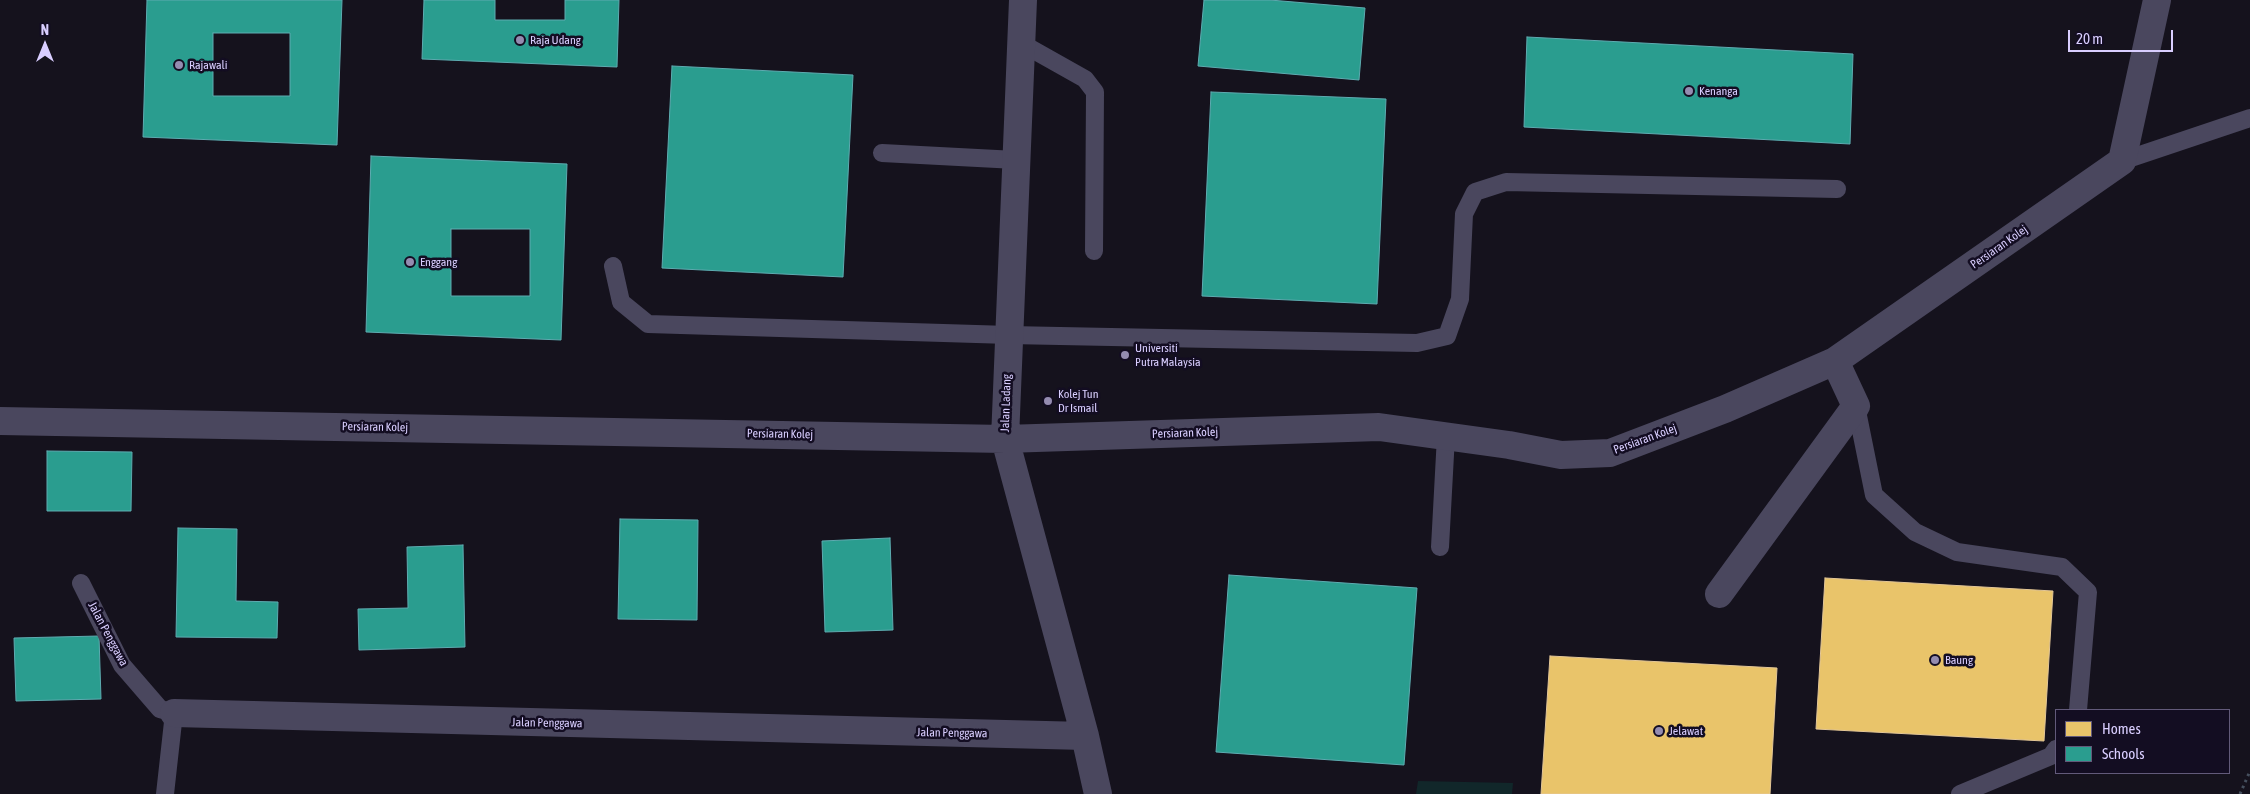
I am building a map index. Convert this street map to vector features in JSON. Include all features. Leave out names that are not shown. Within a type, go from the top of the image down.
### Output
[{"type":"street","name":"Jalan Ladang","points":[[1023,0],[1005,438],[1085,736],[1098,794]]},
{"type":"street","points":[[2122,162],[2157,0]]},
{"type":"street","name":"Persiaran Kolej","points":[[0,421],[1005,438],[1379,427],[1561,455],[1610,453],[1725,410],[1835,361],[2122,162]]},
{"type":"street","points":[[1719,594],[1856,406],[1835,361]]},
{"type":"street","name":"Jalan Penggawa","points":[[174,713],[1085,736]]},
{"type":"lane","points":[[1021,43],[1085,79],[1095,92],[1094,251]]},
{"type":"lane","points":[[2122,162],[2250,118]]},
{"type":"lane","points":[[882,153],[1016,160]]},
{"type":"lane","points":[[613,266],[621,302],[648,324],[1417,343],[1447,336],[1460,298],[1464,214],[1475,192],[1506,182],[1837,189]]},
{"type":"lane","points":[[1856,406],[1874,495],[1915,532],[1957,552],[2062,567],[2088,592],[2078,709]]},
{"type":"lane","points":[[1440,547],[1446,436]]},
{"type":"lane","name":"Jalan Penggawa","points":[[81,582],[122,665],[160,708],[174,713]]},
{"type":"lane","points":[[165,794],[174,713]]},
{"type":"lane","points":[[1960,794],[2051,756],[2055,751]]},
{"type":"path","points":[[2240,794],[2250,771]]},
{"type":"green space","points":[[1418,781],[1513,783],[1512,794],[1416,794]]},
{"type":"building: Homes","name":"Baung","points":[[1825,578],[2053,591],[2044,741],[1816,729]]},
{"type":"building: Homes","name":"Jelawat","points":[[1550,656],[1777,668],[1770,794],[1541,794]]},
{"type":"building: Schools","name":"Rajawali","points":[[147,0],[342,0],[337,145],[143,137]],"holes":[[[213,33],[290,33],[290,96],[213,96]]]},
{"type":"building: Schools","name":"Raja Udang","points":[[424,0],[495,0],[495,20],[565,20],[565,0],[619,0],[617,67],[422,59]]},
{"type":"building: Schools","points":[[1204,0],[1270,0],[1365,8],[1359,80],[1198,66]]},
{"type":"building: Schools","name":"Kenanga","points":[[1527,37],[1853,54],[1850,144],[1524,127]]},
{"type":"building: Schools","points":[[672,66],[853,75],[843,277],[662,268]]},
{"type":"building: Schools","points":[[1211,92],[1386,99],[1377,304],[1202,296]]},
{"type":"building: Schools","name":"Enggang","points":[[371,156],[567,164],[561,340],[366,332]],"holes":[[[451,229],[530,229],[530,296],[451,296]]]},
{"type":"building: Schools","points":[[47,451],[132,452],[131,511],[47,511]]},
{"type":"building: Schools","points":[[620,519],[698,520],[697,620],[618,619]]},
{"type":"building: Schools","points":[[178,528],[237,529],[236,601],[278,602],[277,638],[176,637]]},
{"type":"building: Schools","points":[[890,538],[893,630],[825,632],[822,541]]},
{"type":"building: Schools","points":[[463,545],[465,647],[359,650],[358,609],[408,608],[407,547]]},
{"type":"building: Schools","points":[[1229,575],[1417,588],[1404,765],[1216,752]]},
{"type":"building: Schools","points":[[99,636],[101,699],[16,701],[14,638]]},
{"type":"place","name":"Raja Udang","points":[[520,40]]},
{"type":"place","name":"Rajawali","points":[[179,65]]},
{"type":"place","name":"Kenanga","points":[[1689,91]]},
{"type":"place","name":"Enggang","points":[[410,262]]},
{"type":"place","name":"Universiti Putra Malaysia","points":[[1125,355]]},
{"type":"place","name":"Kolej Tun Dr Ismail","points":[[1048,401]]},
{"type":"place","name":"Baung","points":[[1935,660]]},
{"type":"place","name":"Jelawat","points":[[1659,731]]}]
